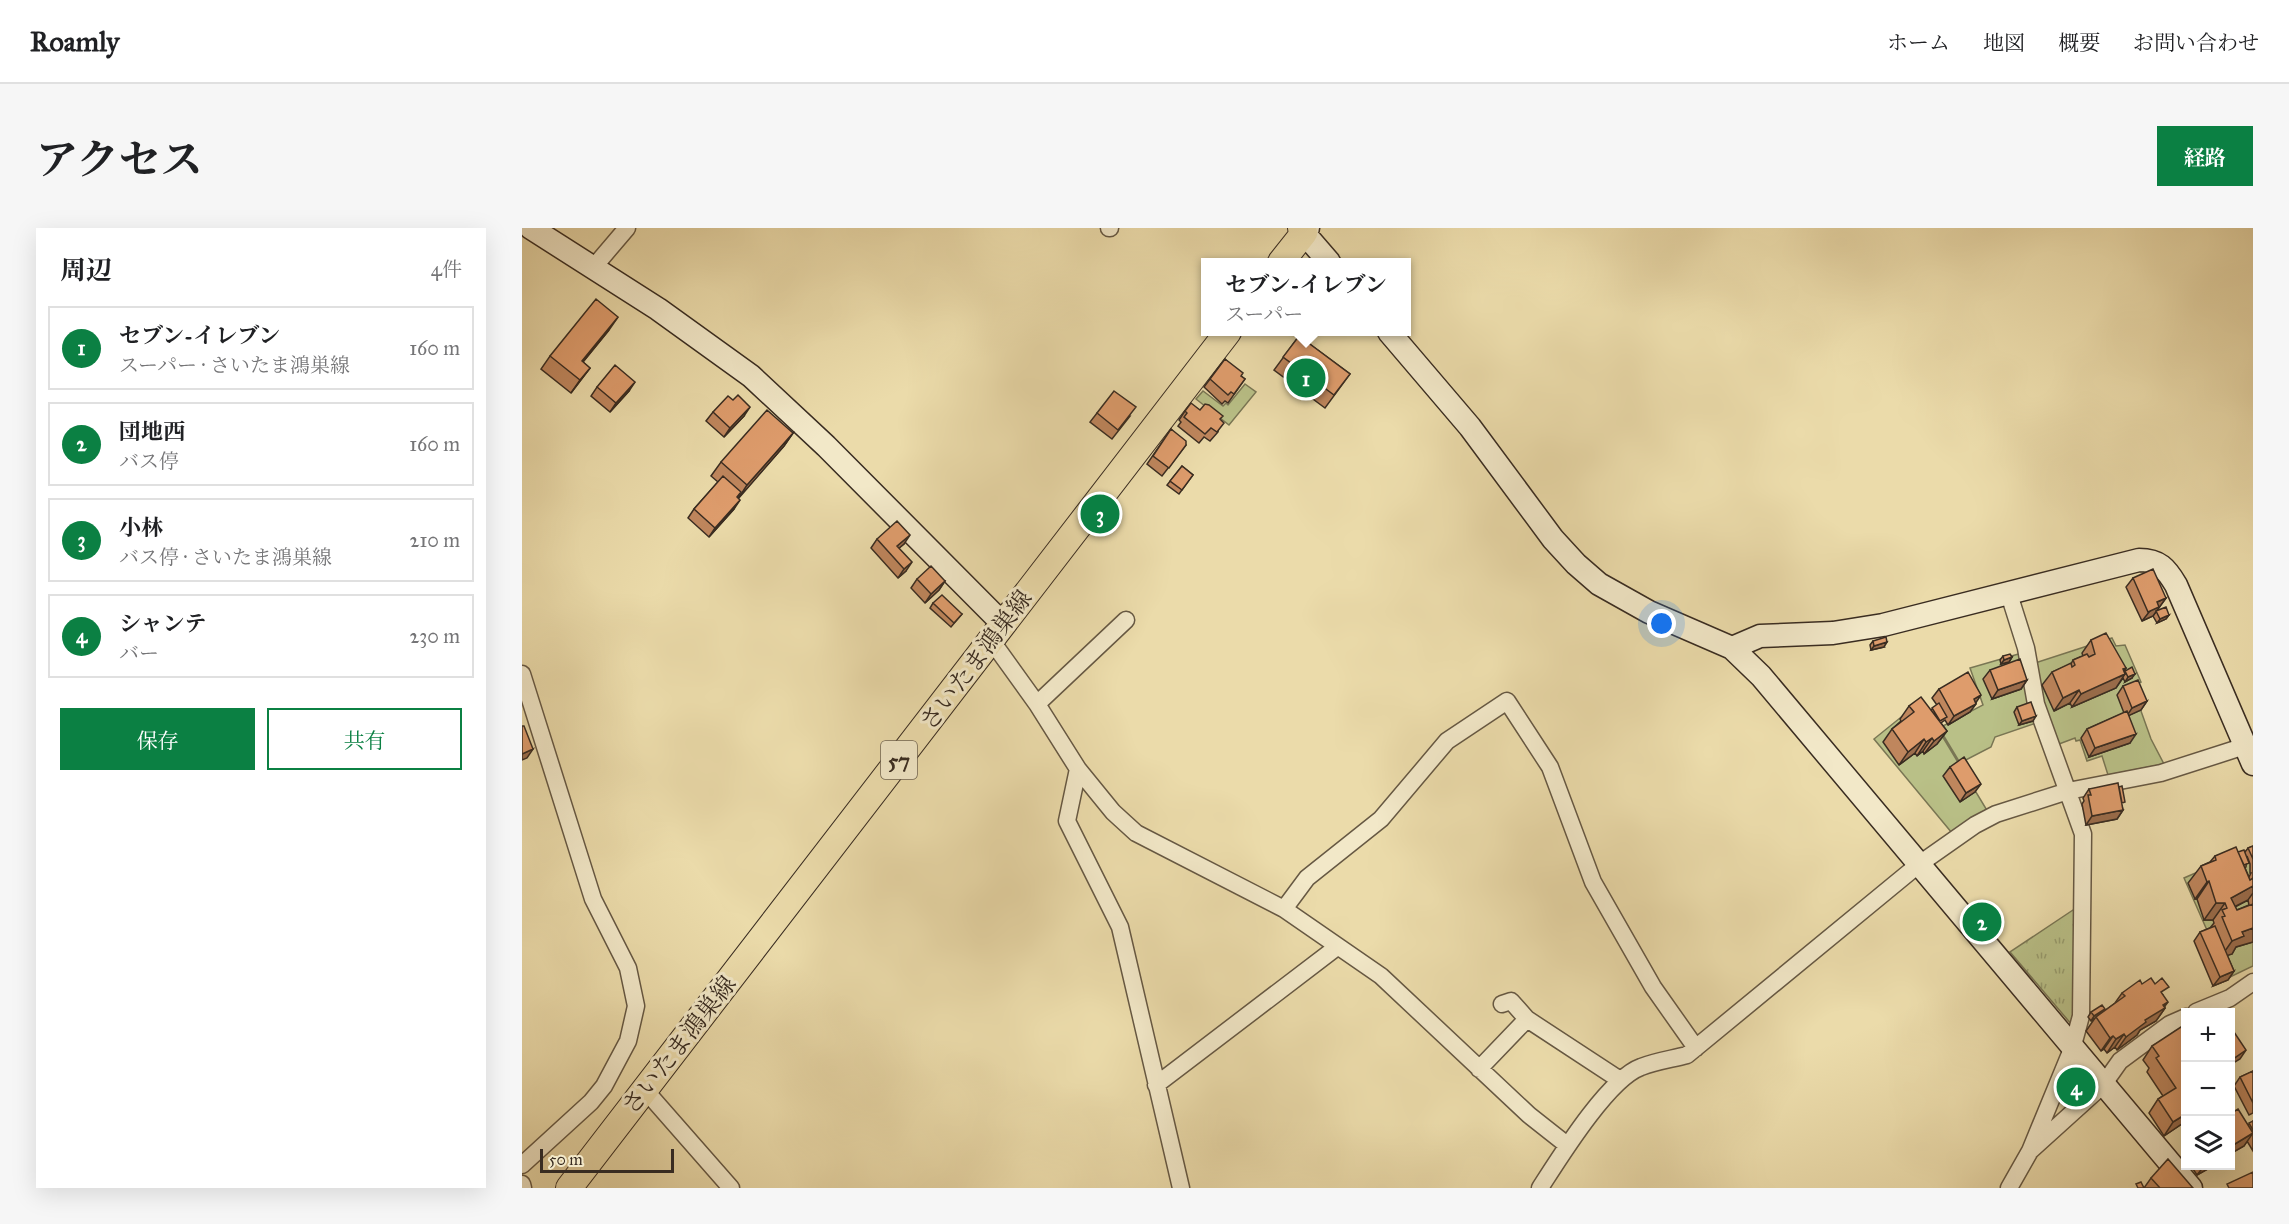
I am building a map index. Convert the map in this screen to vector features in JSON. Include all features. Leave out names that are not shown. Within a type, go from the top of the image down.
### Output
[{"type":"main road","points":[[1284,258],[1304,230]]},
{"type":"main road","name":"さいたま鴻巣線","points":[[569,1188],[1225,336]]},
{"type":"street","points":[[531,228],[657,309],[751,376],[805,426],[997,632],[1037,704],[1078,768],[1113,812],[1136,833],[1284,909],[1381,976],[1479,1069],[1567,1145]]},
{"type":"street","points":[[593,268],[627,228]]},
{"type":"street","points":[[1304,230],[1326,258]]},
{"type":"street","points":[[1392,336],[1470,427],[1552,539],[1575,564],[1599,584],[1648,612],[1732,648],[1761,676],[2191,1188]]},
{"type":"street","points":[[1540,1188],[1567,1145],[1620,1080],[1640,1067],[1687,1055],[1918,865],[1955,838],[1996,814],[2068,791],[2249,755],[2176,585],[2168,570],[2157,562],[2139,560],[2008,591],[1874,627],[1833,633],[1760,636],[1732,648]]},
{"type":"street","points":[[2008,591],[2026,648],[2036,704],[2083,834],[2082,1016],[2072,1049],[2030,1151],[2009,1188]]},
{"type":"street","points":[[1037,704],[1126,620]]},
{"type":"street","points":[[522,674],[593,898],[628,968],[636,1006],[628,1041],[604,1086],[591,1102],[522,1165]]},
{"type":"street","points":[[1284,909],[1307,878],[1381,819],[1447,741],[1507,701],[1550,767],[1583,862],[1607,908],[1653,987],[1696,1048]]},
{"type":"street","points":[[1078,768],[1067,821],[1120,927],[1181,1188]]},
{"type":"street","points":[[1156,1085],[1337,947]]},
{"type":"street","points":[[2206,1008],[2230,998],[2253,982]]},
{"type":"street","points":[[1502,1004],[1511,1001],[1527,1019],[1620,1080]]},
{"type":"street","points":[[1479,1069],[1527,1019]]},
{"type":"street","points":[[2030,1151],[2103,1085],[2120,1061],[2170,1024],[2181,1019]]},
{"type":"street","points":[[645,1090],[731,1188]]},
{"type":"green space","points":[[1245,384],[1256,392],[1229,425],[1196,399],[1203,391],[1223,406],[1226,403],[1228,405]]},
{"type":"green space","points":[[2112,638],[2116,646],[2125,645],[2141,682],[2132,686],[2151,739],[2164,764],[2108,775],[2102,756],[2087,761],[2080,740],[2076,741],[2075,738],[2059,744],[2044,708],[2035,663]]},
{"type":"green space","points":[[2022,653],[2036,723],[1995,737],[1991,747],[1960,763],[1939,728],[1983,705],[1970,668]]},
{"type":"green space","points":[[1921,701],[1988,812],[1952,833],[1874,739]]},
{"type":"green space","points":[[2253,848],[2253,966],[2228,978],[2184,878]]},
{"type":"green space","points":[[2073,910],[2079,921],[2072,1025],[2010,952]]},
{"type":"building","points":[[596,299],[618,317],[582,361],[590,368],[580,380],[550,356]]},
{"type":"building","points":[[1299,336],[1350,374],[1334,395],[1283,357]]},
{"type":"building","points":[[1225,359],[1243,373],[1241,376],[1245,379],[1234,394],[1231,392],[1228,395],[1210,379]]},
{"type":"building","points":[[615,365],[635,382],[616,403],[597,387]]},
{"type":"building","points":[[1114,391],[1136,407],[1118,430],[1097,413]]},
{"type":"building","points":[[738,395],[750,407],[730,428],[713,412],[728,396],[733,400]]},
{"type":"building","points":[[1191,403],[1200,410],[1205,404],[1209,405],[1223,416],[1220,419],[1224,423],[1217,432],[1211,428],[1205,434],[1184,417]]},
{"type":"building","points":[[767,410],[793,433],[747,485],[721,462]]},
{"type":"building","points":[[1171,429],[1186,441],[1186,445],[1169,468],[1153,456]]},
{"type":"building","points":[[1182,466],[1193,475],[1182,490],[1170,481]]},
{"type":"building","points":[[723,476],[741,492],[737,497],[740,500],[715,528],[694,509]]},
{"type":"building","points":[[897,521],[910,535],[897,546],[912,562],[904,569],[877,539]]},
{"type":"building","points":[[931,566],[945,581],[931,594],[917,579]]},
{"type":"building","points":[[2153,569],[2166,598],[2157,602],[2159,607],[2148,612],[2133,578]]},
{"type":"building","points":[[942,595],[962,614],[954,623],[933,603]]},
{"type":"building","points":[[2166,607],[2169,615],[2160,619],[2156,611]]},
{"type":"building","points":[[2106,633],[2126,668],[2123,669],[2125,674],[2081,694],[2079,690],[2063,698],[2052,672],[2071,663],[2072,667],[2075,665],[2073,660],[2087,654],[2089,657],[2095,654],[2091,640]]},
{"type":"building","points":[[1886,637],[1887,642],[1874,646],[1873,641]]},
{"type":"building","points":[[2010,654],[2012,657],[2004,660],[2003,656]]},
{"type":"building","points":[[2020,659],[2027,680],[1998,690],[1990,670]]},
{"type":"building","points":[[2132,667],[2135,674],[2128,677],[2125,671]]},
{"type":"building","points":[[1968,672],[1981,695],[1974,699],[1976,704],[1954,716],[1939,689]]},
{"type":"building","points":[[2138,680],[2147,701],[2132,708],[2123,686]]},
{"type":"building","points":[[1921,697],[1947,731],[1934,741],[1932,738],[1926,742],[1924,739],[1908,752],[1892,729],[1914,712],[1909,706]]},
{"type":"building","points":[[2031,702],[2036,716],[2022,721],[2017,707]]},
{"type":"building","points":[[1939,703],[1947,717],[1940,721],[1932,708]]},
{"type":"building","points":[[2127,711],[2136,734],[2095,748],[2087,729]]},
{"type":"building","points":[[522,726],[524,726],[533,749],[522,754]]},
{"type":"building","points":[[1964,757],[1981,784],[1966,793],[1950,767]]},
{"type":"building","points":[[2118,783],[2123,810],[2092,816],[2089,789]]},
{"type":"building","points":[[2122,786],[2125,802],[2122,803],[2119,787]]},
{"type":"building","points":[[2253,846],[2253,859],[2248,848]]},
{"type":"building","points":[[2236,847],[2250,880],[2253,878],[2253,886],[2231,898],[2237,910],[2253,904],[2253,928],[2242,932],[2244,936],[2232,941],[2222,917],[2225,916],[2222,910],[2227,908],[2225,903],[2216,903],[2201,866],[2216,860],[2215,856]]},
{"type":"building","points":[[2244,850],[2249,863],[2244,865],[2238,852]]},
{"type":"building","points":[[2215,926],[2234,971],[2220,977],[2200,932]]},
{"type":"building","points":[[2151,978],[2155,984],[2162,978],[2169,987],[2161,992],[2168,1002],[2163,1005],[2165,1008],[2145,1020],[2146,1022],[2126,1037],[2124,1034],[2116,1039],[2113,1036],[2110,1038],[2096,1017],[2125,996],[2122,993],[2140,980],[2142,984]]},
{"type":"building","points":[[2102,1005],[2105,1009],[2094,1016],[2091,1012]]},
{"type":"building","points":[[2181,1027],[2181,1117],[2173,1122],[2158,1099],[2176,1088],[2156,1058],[2159,1056],[2152,1046]]},
{"type":"building","points":[[2235,1034],[2246,1050],[2235,1058]]},
{"type":"building","points":[[2253,1071],[2253,1103],[2240,1077]]},
{"type":"building","points":[[2238,1109],[2253,1133],[2235,1144],[2235,1116],[2235,1111]]},
{"type":"building","points":[[2168,1159],[2193,1188],[2160,1188],[2151,1178]]},
{"type":"building","points":[[2253,1172],[2253,1188],[2229,1188],[2227,1184]]},
{"type":"building","points":[[2141,1182],[2144,1188],[2138,1188],[2136,1184]]},
{"type":"place","name":"セブン-イレブン","points":[[1306,378]]},
{"type":"place","name":"小林","points":[[1100,514]]},
{"type":"place","name":"団地西","points":[[1982,922]]},
{"type":"place","name":"シャンテ","points":[[2076,1087]]}]
